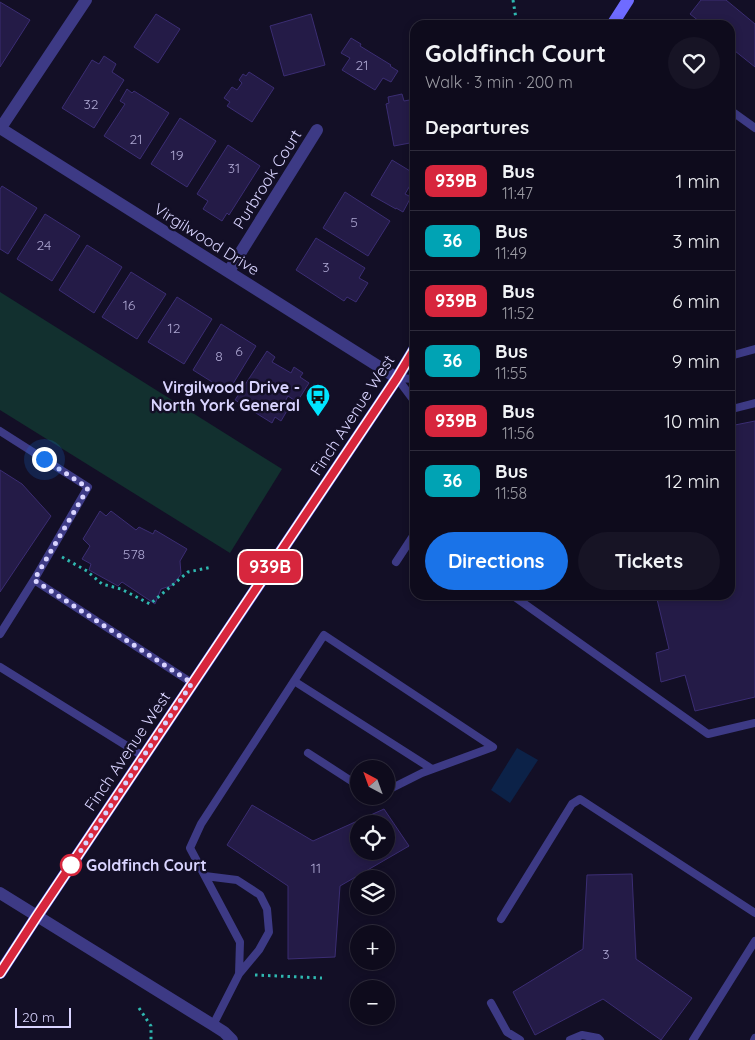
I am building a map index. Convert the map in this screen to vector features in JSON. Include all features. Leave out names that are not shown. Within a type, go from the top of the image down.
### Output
[{"type":"main road","points":[[615,20],[628,0]]},
{"type":"main road","name":"Finch Avenue West","points":[[0,974],[410,356]]},
{"type":"street","points":[[0,128],[86,0]]},
{"type":"street","name":"Virgilwood Drive","points":[[0,128],[397,378]]},
{"type":"street","name":"Purbrook Court","points":[[229,271],[317,130]]},
{"type":"street","points":[[0,893],[213,1025],[232,1040]]},
{"type":"lane","points":[[735,114],[755,128]]},
{"type":"lane","points":[[735,355],[755,349]]},
{"type":"lane","points":[[397,378],[410,379]]},
{"type":"lane","points":[[397,378],[410,395]]},
{"type":"lane","points":[[735,408],[755,403]]},
{"type":"lane","points":[[0,430],[88,488],[0,634]]},
{"type":"lane","points":[[396,562],[410,540]]},
{"type":"lane","points":[[34,580],[192,683]]},
{"type":"lane","points":[[519,600],[708,734],[755,723]]},
{"type":"lane","points":[[239,974],[240,942],[190,848],[201,824],[324,636],[493,747],[422,773],[395,787]]},
{"type":"lane","points":[[0,667],[143,756]]},
{"type":"lane","points":[[294,681],[432,770]]},
{"type":"lane","points":[[308,752],[350,780]]},
{"type":"lane","points":[[501,919],[572,804],[580,798],[755,913]]},
{"type":"lane","points":[[205,876],[237,880],[260,895],[268,909],[269,932],[258,950],[239,974],[213,1025]]},
{"type":"lane","points":[[692,1040],[755,941]]},
{"type":"lane","points":[[491,1003],[508,1032],[520,1040]]},
{"type":"lane","points":[[570,1040],[582,1034],[600,1040]]},
{"type":"path","points":[[513,0],[516,20]]},
{"type":"path","points":[[51,550],[87,571],[102,584],[121,588],[150,604],[188,572],[212,567]]},
{"type":"path","points":[[239,974],[322,978]]},
{"type":"path","points":[[139,1008],[151,1026],[151,1040]]},
{"type":"green space","points":[[0,292],[282,469],[230,553],[0,410]]},
{"type":"water","points":[[517,748],[538,760],[510,803],[491,790]]},
{"type":"building","points":[[701,0],[726,0],[755,24],[755,67],[735,51],[735,20],[698,20],[690,14]]},
{"type":"building","points":[[0,2],[30,20],[0,67]]},
{"type":"building","points":[[156,14],[180,29],[158,63],[134,47]]},
{"type":"building","points":[[311,14],[325,65],[284,76],[270,26]]},
{"type":"building","points":[[351,38],[398,71],[391,82],[383,78],[375,90],[342,70],[350,58],[341,53]]},
{"type":"building","points":[[104,56],[116,64],[112,72],[124,80],[94,128],[62,108],[92,60],[99,64]]},
{"type":"building","points":[[249,72],[274,88],[252,122],[227,106],[230,102],[224,98],[232,87],[237,90],[242,83],[239,80],[243,74],[246,76]]},
{"type":"building","points":[[127,89],[132,93],[134,91],[169,113],[140,159],[104,136],[125,104],[120,101]]},
{"type":"building","points":[[402,94],[404,101],[410,100],[410,143],[394,146],[386,104],[389,103],[388,97]]},
{"type":"building","points":[[180,118],[216,141],[187,187],[151,164]]},
{"type":"building","points":[[228,145],[260,166],[229,215],[227,213],[222,221],[203,209],[208,201],[197,194]]},
{"type":"building","points":[[392,160],[410,171],[410,186],[405,194],[410,196],[410,199],[403,212],[371,195]]},
{"type":"building","points":[[2,186],[37,208],[8,254],[0,249],[0,189]]},
{"type":"building","points":[[345,192],[390,221],[368,256],[323,228]]},
{"type":"building","points":[[45,214],[80,236],[52,281],[17,259]]},
{"type":"building","points":[[316,238],[365,268],[359,278],[368,283],[356,302],[347,297],[344,301],[296,270]]},
{"type":"building","points":[[87,245],[122,267],[94,313],[59,290]]},
{"type":"building","points":[[131,272],[166,294],[137,339],[102,317]]},
{"type":"building","points":[[177,297],[212,319],[184,364],[148,342]]},
{"type":"building","points":[[221,324],[256,346],[228,392],[193,370]]},
{"type":"building","points":[[267,351],[275,357],[272,362],[291,373],[294,367],[303,373],[300,377],[309,383],[297,402],[288,396],[283,405],[288,409],[281,421],[275,417],[272,423],[235,400]]},
{"type":"building","points":[[755,421],[755,697],[695,711],[685,675],[661,682],[656,653],[669,649],[657,600],[735,600],[735,425]]},
{"type":"building","points":[[0,470],[22,484],[51,516],[0,592]]},
{"type":"building","points":[[100,511],[106,516],[111,511],[136,530],[139,527],[153,534],[155,530],[187,549],[180,561],[181,574],[173,585],[161,589],[155,604],[122,582],[118,586],[89,570],[91,564],[82,559],[90,546],[83,539]]},
{"type":"building","points":[[252,805],[313,841],[350,824],[350,860],[385,860],[368,870],[350,870],[350,880],[340,886],[335,957],[288,959],[288,886],[227,845]]},
{"type":"building","points":[[384,809],[388,815],[371,815]]},
{"type":"building","points":[[395,825],[409,846],[395,854]]},
{"type":"building","points":[[632,874],[636,959],[692,998],[661,1040],[603,999],[535,1035],[513,992],[583,949],[587,875]]},
{"type":"bus line","name":"939B","points":[[0,973],[410,356]]},
{"type":"place","name":"Virgilwood Drive - North York General","points":[[318,417]]},
{"type":"place","name":"Goldfinch Court","points":[[71,865]]},
{"type":"route","points":[[44,459],[88,488],[34,580],[192,683],[68,870],[71,865]]}]
